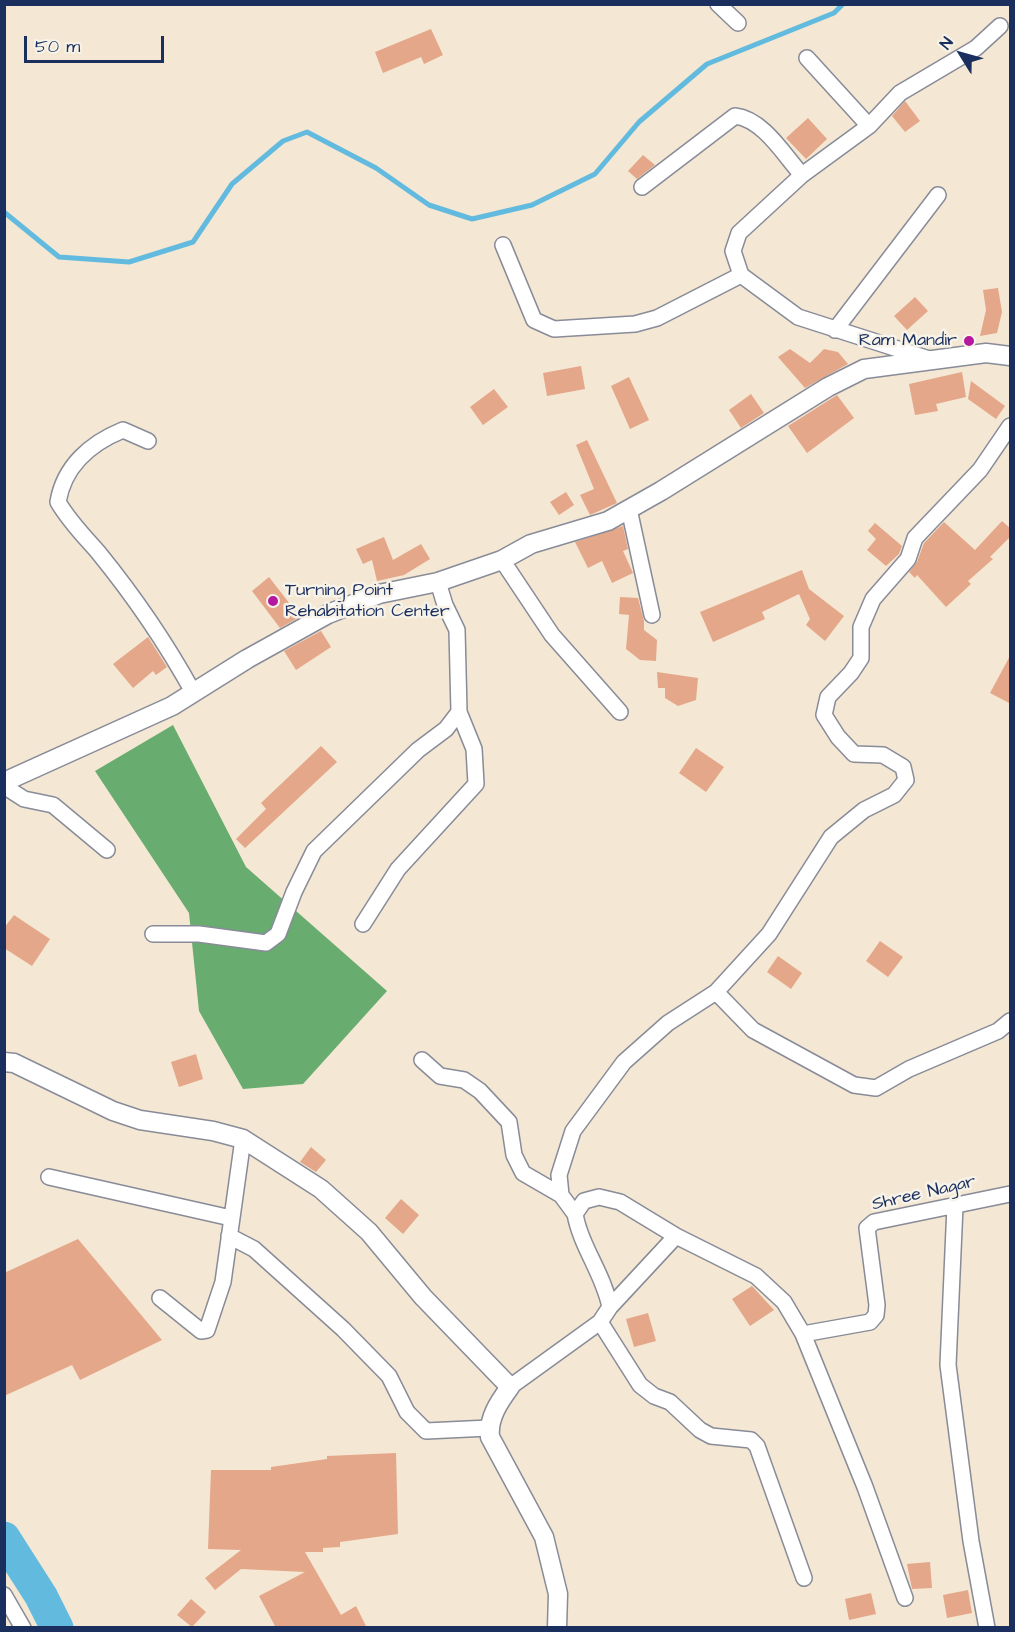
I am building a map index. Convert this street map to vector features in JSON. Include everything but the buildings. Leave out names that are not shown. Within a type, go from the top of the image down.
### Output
[{"type":"street","points":[[718,4],[738,23]]},
{"type":"street","points":[[929,359],[798,317],[741,275],[733,251],[739,233],[802,175],[869,126],[900,93],[976,48],[1000,26]]},
{"type":"street","points":[[807,58],[869,126]]},
{"type":"street","points":[[642,187],[735,116],[745,117],[762,130],[802,175]]},
{"type":"street","points":[[835,330],[938,195]]},
{"type":"street","points":[[503,245],[534,320],[554,329],[604,327],[657,318],[741,275]]},
{"type":"street","points":[[107,850],[53,805],[24,799],[4,784],[172,706],[328,614],[379,594],[438,582],[502,560],[531,544],[608,521],[828,387],[864,369],[986,353],[1011,356]]},
{"type":"street","points":[[561,1195],[559,1175],[573,1131],[624,1062],[668,1023],[716,992],[769,934],[831,837],[864,810],[894,795],[906,780],[903,766],[883,755],[854,754],[838,737],[824,716],[828,697],[851,673],[861,658],[861,627],[873,599],[908,559],[915,538],[980,470],[1011,426]]},
{"type":"street","points":[[148,441],[123,430],[101,439],[80,457],[60,486],[58,502],[70,522],[98,552],[170,651],[193,692]]},
{"type":"street","points":[[629,509],[652,615]]},
{"type":"street","points":[[502,560],[552,635],[620,712]]},
{"type":"street","points":[[363,924],[398,869],[476,783],[474,749],[459,712],[457,630],[445,605],[438,582]]},
{"type":"street","points":[[153,934],[199,934],[266,943],[278,934],[294,892],[314,851],[418,750],[446,729],[459,712]]},
{"type":"street","points":[[716,992],[753,1030],[854,1085],[876,1088],[909,1070],[998,1031],[1011,1021]]},
{"type":"street","points":[[422,1060],[440,1076],[464,1080],[480,1091],[509,1122],[514,1155],[523,1173],[561,1195],[575,1214],[579,1236],[606,1287],[610,1307]]},
{"type":"street","points":[[4,1062],[15,1063],[113,1111],[140,1120],[213,1131],[243,1139],[321,1189],[369,1232],[423,1297],[510,1387]]},
{"type":"street","points":[[160,1298],[201,1331],[207,1330],[223,1282],[243,1139]]},
{"type":"street","points":[[49,1177],[231,1218]]},
{"type":"street","name":"Shree Nagar","points":[[803,1334],[870,1322],[876,1315],[877,1305],[867,1228],[874,1222],[1011,1194]]},
{"type":"street","points":[[575,1214],[584,1201],[599,1197],[620,1202],[676,1236],[756,1276],[783,1302],[803,1334],[865,1486],[905,1598]]},
{"type":"street","points":[[955,1206],[948,1365],[971,1541],[987,1628]]},
{"type":"street","points":[[229,1236],[254,1249],[343,1329],[389,1376],[407,1412],[426,1431],[489,1428]]},
{"type":"street","points":[[557,1628],[558,1594],[544,1538],[522,1492],[502,1463],[490,1437],[489,1428],[500,1401],[510,1387],[600,1322],[610,1307],[676,1236]]},
{"type":"street","points":[[600,1322],[640,1385],[654,1396],[670,1402],[700,1430],[711,1436],[751,1440],[757,1446],[804,1578]]},
{"type":"street","points":[[4,1595],[23,1628]]},
{"type":"green space","points":[[173,725],[246,867],[387,991],[303,1084],[243,1089],[199,1011],[189,913],[95,771]]},
{"type":"waterway","points":[[4,212],[59,257],[129,262],[193,242],[232,184],[283,141],[307,132],[376,168],[429,205],[472,219],[532,205],[595,174],[639,122],[707,64],[834,13],[843,4]]},
{"type":"waterway","points":[[4,1538],[41,1596],[57,1628]]},
{"type":"place","name":"Ram Mandir","points":[[969,341]]},
{"type":"place","name":"Turning Point Rehabitation Center","points":[[273,601]]}]
